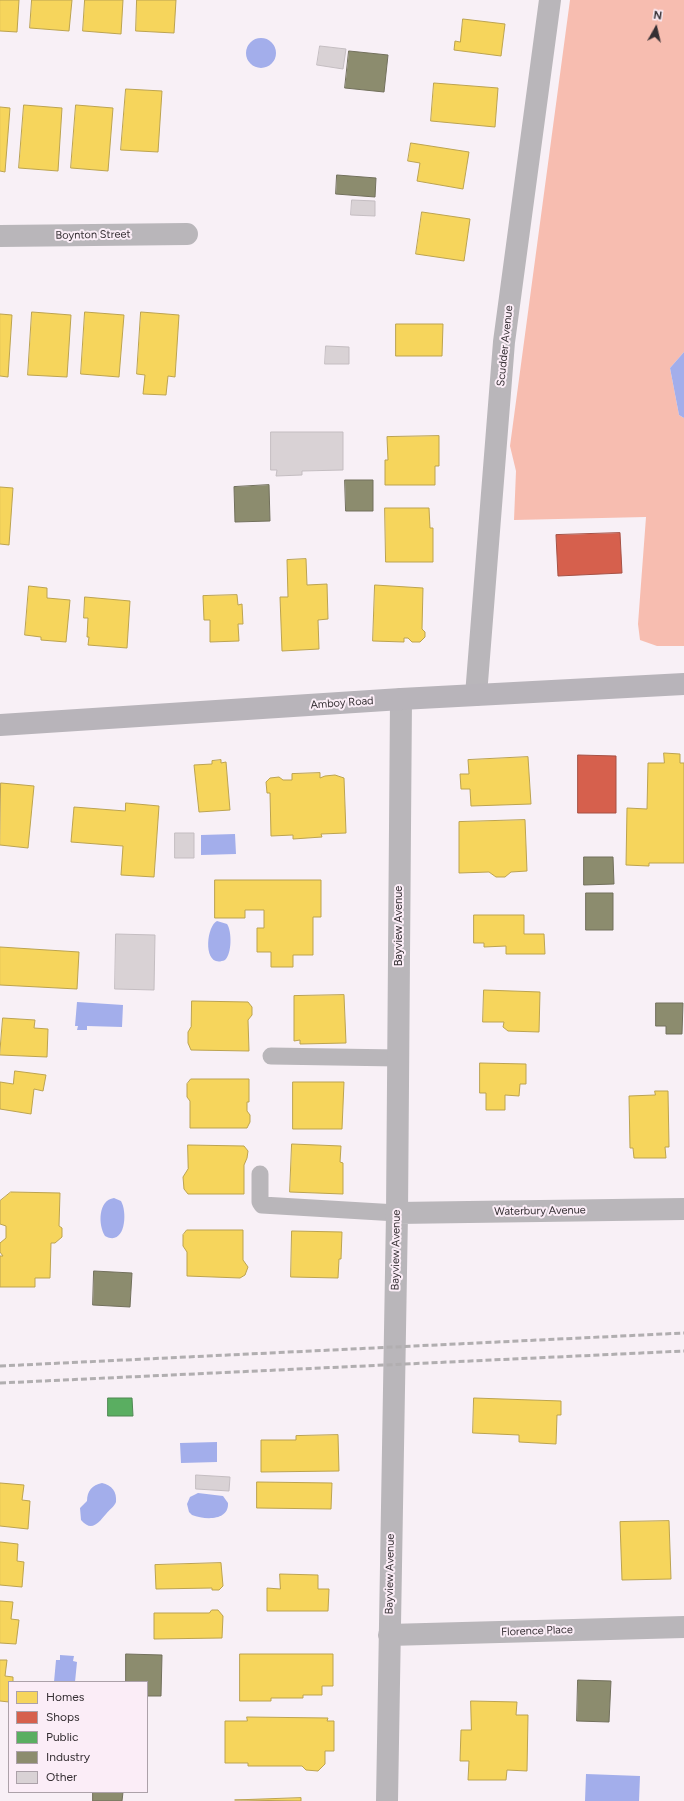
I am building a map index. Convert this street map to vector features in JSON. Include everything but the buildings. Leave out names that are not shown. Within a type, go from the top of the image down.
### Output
[{"type":"main road","name":"Amboy Road","points":[[0,725],[476,694],[684,684]]},
{"type":"street","name":"Scudder Avenue","points":[[476,694],[504,342],[550,0]]},
{"type":"street","name":"Boynton Street","points":[[0,236],[187,234]]},
{"type":"street","name":"Bayview Avenue","points":[[387,1801],[397,1213],[401,699]]},
{"type":"street","name":"Waterbury Avenue","points":[[397,1213],[684,1209]]},
{"type":"street","name":"Florence Place","points":[[390,1635],[684,1627]]},
{"type":"lane","points":[[271,1056],[398,1058]]},
{"type":"lane","points":[[260,1174],[260,1202],[262,1205],[397,1213]]},
{"type":"shaded area","points":[[570,0],[684,0],[684,352],[670,368],[679,415],[684,418],[684,646],[657,646],[640,640],[638,624],[646,517],[514,520],[516,471],[510,446]]},
{"type":"water","points":[[261,38],[272,42],[276,53],[272,64],[261,68],[250,64],[246,53],[250,42]]},
{"type":"water","points":[[684,352],[684,418],[679,415],[670,368]]},
{"type":"water","points":[[235,834],[236,854],[201,855],[201,835]]},
{"type":"water","points":[[217,921],[227,924],[230,932],[229,953],[225,960],[218,961],[212,959],[208,946],[210,931]]},
{"type":"water","points":[[77,1002],[123,1005],[122,1027],[87,1026],[87,1030],[77,1030],[78,1026],[75,1026]]},
{"type":"water","points":[[114,1198],[121,1201],[124,1220],[121,1233],[117,1237],[112,1238],[105,1236],[101,1226],[101,1214],[105,1203]]},
{"type":"water","points":[[217,1442],[217,1462],[181,1463],[180,1443]]},
{"type":"water","points":[[102,1483],[109,1485],[115,1492],[116,1502],[98,1523],[89,1526],[81,1520],[80,1508],[87,1501],[88,1494],[91,1489],[95,1485]]},
{"type":"water","points":[[198,1493],[223,1496],[228,1503],[225,1513],[215,1518],[203,1518],[192,1515],[189,1512],[187,1504],[190,1497]]},
{"type":"water","points":[[60,1655],[74,1656],[73,1661],[77,1662],[75,1681],[54,1681],[56,1660],[60,1660]]},
{"type":"water","points":[[586,1774],[640,1776],[639,1801],[585,1801]]},
{"type":"railway","points":[[0,1366],[684,1333]]},
{"type":"railway","points":[[0,1383],[684,1351]]}]
